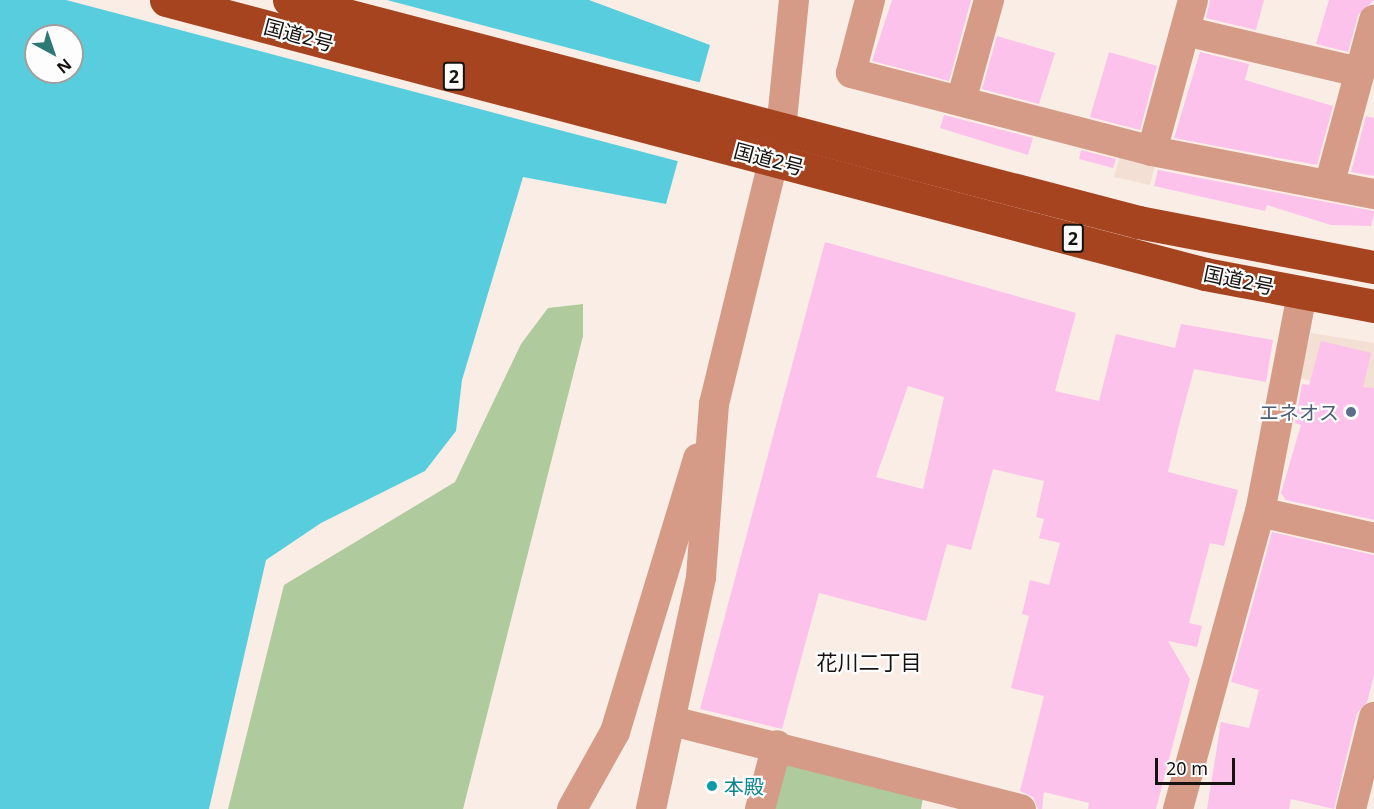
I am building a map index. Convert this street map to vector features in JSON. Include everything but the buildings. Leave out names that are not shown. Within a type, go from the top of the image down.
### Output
[{"type":"highway","name":"国道2号","points":[[166,0],[762,141],[1138,222],[1374,267]]},
{"type":"highway","name":"国道2号","points":[[288,0],[1205,274],[1374,306]]},
{"type":"street","points":[[870,0],[851,73],[1152,151],[1330,182],[1374,194]]},
{"type":"street","points":[[962,101],[989,0]]},
{"type":"street","points":[[1152,151],[1193,0]]},
{"type":"street","points":[[651,809],[672,721],[701,577],[714,404],[762,141],[798,5]]},
{"type":"street","points":[[1330,182],[1363,81],[1374,20]]},
{"type":"street","points":[[1185,31],[1363,81]]},
{"type":"street","points":[[1178,809],[1260,512],[1302,293]]},
{"type":"street","points":[[572,809],[615,732],[714,404]]},
{"type":"street","points":[[1260,512],[1374,538]]},
{"type":"street","points":[[1351,809],[1374,717]]},
{"type":"street","points":[[672,721],[777,745],[1005,807]]},
{"type":"street","points":[[760,809],[777,745]]},
{"type":"shaded area","points":[[1122,149],[1157,157],[1150,185],[1114,177]]},
{"type":"shaded area","name":"エネオス","points":[[1311,333],[1374,343],[1374,451],[1334,387],[1299,378]]},
{"type":"green space","points":[[583,304],[583,336],[463,809],[228,809],[284,585],[455,482],[521,344],[548,308]]},
{"type":"green space","points":[[785,764],[923,798],[921,809],[774,809]]},
{"type":"water","points":[[0,0],[589,0],[710,45],[666,204],[523,177],[462,380],[456,431],[425,471],[321,523],[266,560],[209,809],[0,809]]},
{"type":"pier","points":[[66,0],[387,0],[702,83],[681,162]]},
{"type":"place","name":"エネオス","points":[[1351,412]]},
{"type":"place","name":"本殿","points":[[712,786]]},
{"type":"district","name":"花川二丁目","points":[[869,662]]}]
